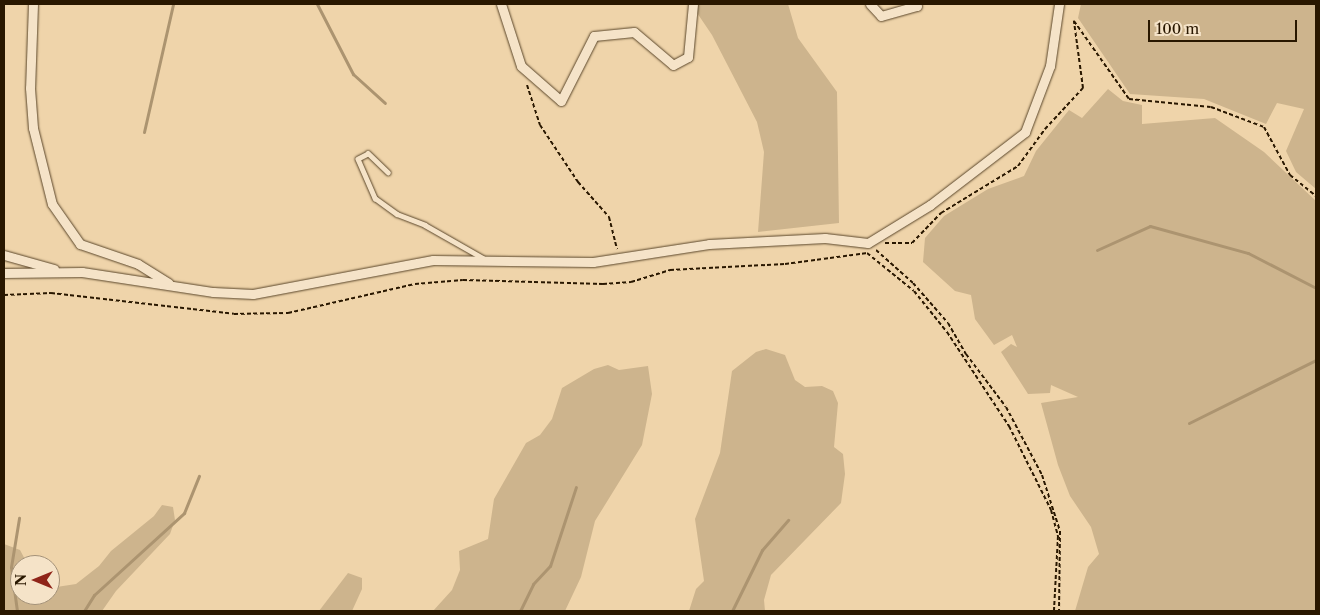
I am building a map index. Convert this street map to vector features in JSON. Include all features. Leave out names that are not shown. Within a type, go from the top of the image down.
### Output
[{"type":"street","points":[[32,4],[30,88],[33,128],[52,204],[80,244],[138,264],[173,285]]},
{"type":"street","points":[[501,4],[521,66],[562,101],[594,36],[634,32],[672,65],[688,57],[693,4]]},
{"type":"street","points":[[870,4],[882,16],[917,6],[916,4]]},
{"type":"street","points":[[4,272],[66,272],[126,277],[213,292],[253,294],[433,260],[593,262],[709,244],[825,238],[871,246],[930,205],[1025,132],[1050,66],[1059,4]]},
{"type":"street","points":[[4,255],[66,272]]},
{"type":"lane","points":[[388,173],[368,154],[358,159],[375,198],[397,214],[425,225],[488,262]]},
{"type":"path","points":[[871,246],[912,244],[941,213],[1018,166],[1045,129],[1083,88],[1074,21],[1129,99],[1211,107],[1264,128],[1290,175],[1316,196]]},
{"type":"path","points":[[526,82],[540,125],[578,182],[609,217],[619,257]]},
{"type":"path","points":[[871,246],[873,257]]},
{"type":"path","points":[[871,246],[913,283],[948,323],[966,354],[1006,407],[1042,475],[1060,531],[1059,611]]},
{"type":"path","points":[[4,294],[51,293],[234,314],[288,313],[415,284],[463,280],[603,284],[631,282],[670,270],[785,264],[867,254],[914,291],[947,332],[1009,426],[1051,510],[1058,536],[1054,611]]},
{"type":"shaded area","points":[[691,4],[788,4],[798,38],[837,92],[839,223],[758,232],[764,152],[757,122],[712,35]]},
{"type":"shaded area","points":[[1081,4],[1316,4],[1316,189],[1296,172],[1286,151],[1304,109],[1277,103],[1266,124],[1204,99],[1130,94],[1078,18]]},
{"type":"shaded area","points":[[1108,89],[1123,101],[1142,105],[1142,124],[1215,118],[1264,152],[1316,201],[1316,611],[1075,611],[1088,567],[1099,554],[1091,527],[1070,496],[1058,465],[1041,403],[1078,397],[1051,385],[1050,393],[1028,394],[1001,352],[1011,344],[1017,347],[1012,335],[994,345],[975,319],[971,295],[955,291],[923,262],[925,238],[944,216],[988,189],[1024,176],[1036,151],[1069,110],[1082,118]]},
{"type":"shaded area","points":[[766,349],[785,355],[795,380],[805,387],[822,386],[833,391],[838,403],[834,447],[843,454],[845,474],[841,503],[771,575],[764,600],[765,611],[689,611],[696,589],[704,581],[695,519],[720,453],[732,371],[756,352]]},
{"type":"shaded area","points":[[608,365],[619,370],[648,366],[652,394],[642,445],[595,521],[581,577],[565,611],[433,611],[452,590],[460,570],[459,551],[488,539],[494,499],[526,443],[540,435],[552,419],[562,388],[594,369]]},
{"type":"shaded area","points":[[162,505],[173,507],[175,520],[170,534],[116,591],[102,611],[4,611],[4,544],[20,550],[23,555],[10,555],[10,605],[60,605],[60,586],[76,584],[99,566],[111,551],[154,516]]},
{"type":"shaded area","points":[[348,573],[362,578],[362,589],[352,611],[319,611]]},
{"type":"waterway","points":[[144,132],[173,4]]},
{"type":"waterway","points":[[317,4],[353,74],[385,103]]},
{"type":"waterway","points":[[1097,250],[1150,226],[1248,253],[1316,288]]},
{"type":"waterway","points":[[1189,423],[1316,360]]},
{"type":"waterway","points":[[84,611],[94,595],[184,513],[199,476]]},
{"type":"waterway","points":[[520,611],[533,584],[550,566],[576,487]]},
{"type":"waterway","points":[[17,611],[11,567],[19,518]]},
{"type":"waterway","points":[[732,611],[762,550],[788,520]]}]
